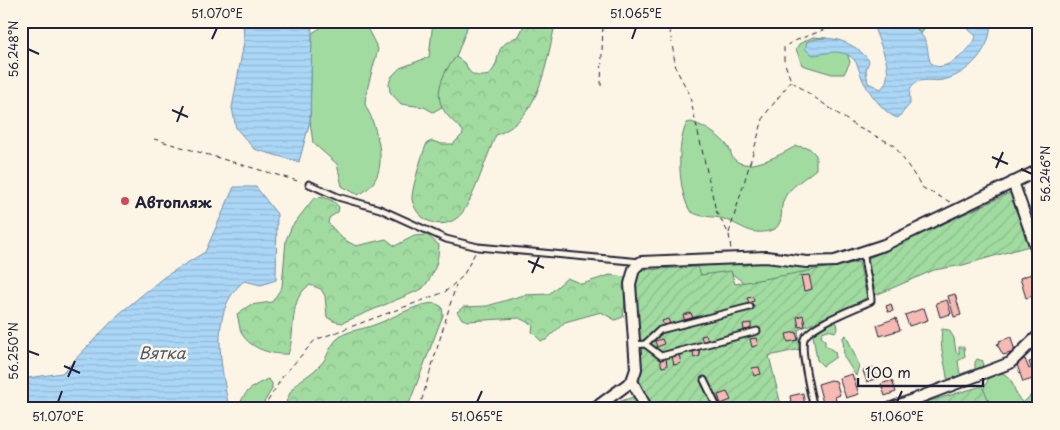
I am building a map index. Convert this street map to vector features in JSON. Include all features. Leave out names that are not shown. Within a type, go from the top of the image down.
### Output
[{"type":"street","points":[[594,409],[632,381],[636,369],[640,344],[630,284],[634,270],[641,262],[766,257],[807,262],[835,261],[864,253],[1039,170]]},
{"type":"street","points":[[1013,182],[1039,256]]},
{"type":"street","points":[[889,409],[1010,363],[1039,335]]},
{"type":"street","points":[[632,381],[647,409]]},
{"type":"lane","points":[[309,184],[338,197],[380,209],[446,239],[478,248],[641,262]]},
{"type":"lane","points":[[814,409],[804,358],[804,340],[811,330],[871,301],[864,266],[864,253]]},
{"type":"lane","points":[[750,307],[660,330],[640,344],[661,356],[757,331]]},
{"type":"lane","points":[[704,380],[718,409]]},
{"type":"path","points":[[601,86],[603,21]]},
{"type":"path","points":[[666,21],[669,25],[676,70],[689,93],[716,211],[728,234],[732,258]]},
{"type":"path","points":[[841,21],[832,27],[798,38],[784,46],[784,61],[792,80],[857,127],[894,145],[923,188],[962,208]]},
{"type":"path","points":[[728,234],[764,116],[792,80]]},
{"type":"path","points":[[154,139],[309,184]]},
{"type":"path","points":[[263,409],[283,376],[315,340],[445,292],[463,276],[478,248]]},
{"type":"path","points":[[419,409],[456,284]]},
{"type":"green space","points":[[332,21],[353,21],[366,26],[378,49],[365,102],[378,141],[380,162],[374,181],[368,189],[358,195],[342,186],[337,164],[313,143],[310,121],[312,33]]},
{"type":"green space","points":[[433,21],[467,21],[467,28],[456,57],[446,70],[441,85],[442,107],[433,112],[424,107],[401,104],[390,92],[389,83],[392,76],[400,68],[429,57]]},
{"type":"green space","points":[[526,21],[556,21],[539,87],[523,116],[511,127],[496,135],[476,187],[462,213],[448,223],[432,223],[419,214],[412,199],[413,188],[423,154],[427,143],[432,141],[442,144],[453,144],[463,134],[463,131],[442,107],[439,93],[442,80],[456,57],[466,64],[469,71],[474,75],[489,75],[494,69],[501,49],[510,40],[519,36]]},
{"type":"green space","points":[[916,21],[929,21],[921,34],[917,29]]},
{"type":"green space","points":[[813,37],[826,38],[845,47],[850,62],[844,74],[832,74],[802,65],[796,49],[799,44]]},
{"type":"green space","points":[[691,122],[717,136],[729,148],[733,158],[740,163],[748,164],[765,161],[796,146],[809,148],[816,155],[816,169],[786,195],[780,222],[775,229],[754,232],[724,219],[699,215],[690,211],[683,192],[680,155],[683,132],[687,123]]},
{"type":"green space","points":[[1010,193],[1029,246],[963,265],[934,270],[876,295],[867,259]]},
{"type":"green space","points":[[323,197],[333,201],[339,207],[338,212],[329,218],[328,223],[343,239],[356,246],[386,239],[395,246],[414,236],[427,235],[439,245],[435,269],[422,289],[342,323],[327,317],[325,296],[321,289],[310,285],[303,291],[295,307],[291,345],[288,354],[262,350],[251,344],[242,334],[237,314],[250,305],[272,302],[282,287],[286,240],[292,226],[314,198]]},
{"type":"green space","points":[[733,261],[743,266],[758,262],[792,266],[852,262],[859,264],[747,285],[731,273],[699,275],[697,267]]},
{"type":"green space","points":[[859,262],[867,298],[798,330],[800,349],[769,356],[782,409],[652,409],[638,379],[634,284],[638,270],[698,267],[701,275],[731,271],[735,284]]},
{"type":"green space","points":[[610,275],[625,277],[628,280],[623,317],[615,320],[601,312],[565,322],[546,340],[541,341],[532,332],[533,325],[519,318],[468,321],[462,319],[457,312],[463,307],[487,306],[524,295],[549,294],[567,278],[582,284]]},
{"type":"green space","points":[[435,303],[442,307],[443,315],[407,409],[284,409],[295,385],[322,363],[334,342],[341,336],[412,309]]},
{"type":"green space","points":[[832,321],[837,323],[838,328],[835,332],[828,330],[822,332],[821,337],[825,340],[825,345],[835,352],[836,357],[823,366],[817,360],[813,335]]},
{"type":"green space","points":[[942,329],[949,330],[954,338],[956,352],[959,354],[959,347],[964,347],[965,357],[958,361],[960,374],[975,369],[977,359],[983,361],[982,371],[951,380],[947,378],[942,349]]},
{"type":"green space","points":[[846,335],[859,365],[856,376],[844,357],[843,337]]},
{"type":"green space","points":[[1002,373],[1010,379],[1023,403],[1031,395],[1037,398],[1039,409],[990,409],[981,395],[990,375]]},
{"type":"green space","points":[[268,379],[272,383],[272,389],[260,409],[239,409],[245,394]]},
{"type":"green space","points":[[982,386],[993,409],[902,409]]},
{"type":"green space","points":[[636,396],[643,409],[598,409]]},
{"type":"water","points":[[243,21],[311,21],[310,121],[299,162],[254,149],[236,128],[232,108],[244,42]]},
{"type":"water","points":[[875,21],[909,21],[925,40],[931,63],[938,67],[951,63],[965,53],[974,41],[976,36],[959,21],[990,21],[990,31],[983,50],[970,66],[943,80],[923,80],[913,85],[910,91],[910,104],[898,118],[882,107],[872,95],[864,83],[856,62],[851,57],[839,52],[813,55],[805,49],[807,42],[824,38],[850,44],[869,61],[866,70],[868,83],[881,89],[885,83],[887,67],[874,27]]},
{"type":"water","name":"Вятка","points":[[234,187],[256,187],[277,214],[276,280],[261,285],[244,281],[232,294],[225,308],[221,324],[220,341],[223,376],[229,409],[21,409],[21,379],[62,373],[119,314],[164,277],[205,252]]},
{"type":"building","points":[[1037,272],[1039,294],[1026,298],[1020,278]]},
{"type":"building","points":[[809,275],[812,289],[804,291],[801,276]]},
{"type":"building","points":[[955,294],[961,315],[954,317],[948,296]]},
{"type":"building","points":[[753,297],[754,301],[749,303],[747,298]]},
{"type":"building","points":[[947,300],[951,314],[940,317],[936,303]]},
{"type":"building","points":[[891,304],[893,311],[888,312],[886,306]]},
{"type":"building","points":[[924,308],[928,320],[909,326],[905,315]]},
{"type":"building","points":[[691,313],[693,318],[685,321],[683,315]]},
{"type":"building","points":[[803,315],[805,326],[799,327],[797,317]]},
{"type":"building","points":[[896,318],[900,330],[880,336],[877,325]]},
{"type":"building","points":[[668,319],[670,324],[664,326],[662,321]]},
{"type":"building","points":[[751,323],[751,329],[744,330],[743,324]]},
{"type":"building","points":[[796,332],[798,340],[788,342],[786,334]]},
{"type":"building","points":[[706,335],[708,341],[703,343],[701,336]]},
{"type":"building","points":[[1011,337],[1015,352],[1003,355],[997,344],[1000,343],[999,341]]},
{"type":"building","points":[[756,338],[758,345],[752,347],[750,339]]},
{"type":"building","points":[[662,339],[664,344],[657,347],[655,341]]},
{"type":"building","points":[[699,350],[700,356],[694,358],[693,352]]},
{"type":"building","points":[[679,355],[681,363],[674,365],[672,357]]},
{"type":"building","points":[[666,358],[667,366],[662,367],[660,360]]},
{"type":"building","points":[[1025,359],[1029,369],[1031,368],[1029,362],[1037,359],[1039,377],[1023,382],[1016,362]]},
{"type":"building","points":[[759,367],[761,374],[754,376],[752,368]]},
{"type":"building","points":[[873,367],[877,378],[867,382],[863,371]]},
{"type":"building","points":[[852,374],[859,394],[846,398],[839,378]]},
{"type":"building","points":[[831,380],[836,381],[840,395],[835,397],[836,400],[823,403],[818,384]]},
{"type":"building","points":[[892,380],[896,392],[885,396],[881,384]]},
{"type":"building","points":[[727,392],[731,400],[721,404],[718,395]]},
{"type":"building","points":[[803,393],[805,406],[792,408],[790,396]]},
{"type":"building","points":[[919,405],[920,409],[911,409],[910,407]]},
{"type":"place","name":"Автопляж","points":[[125,201]]}]
